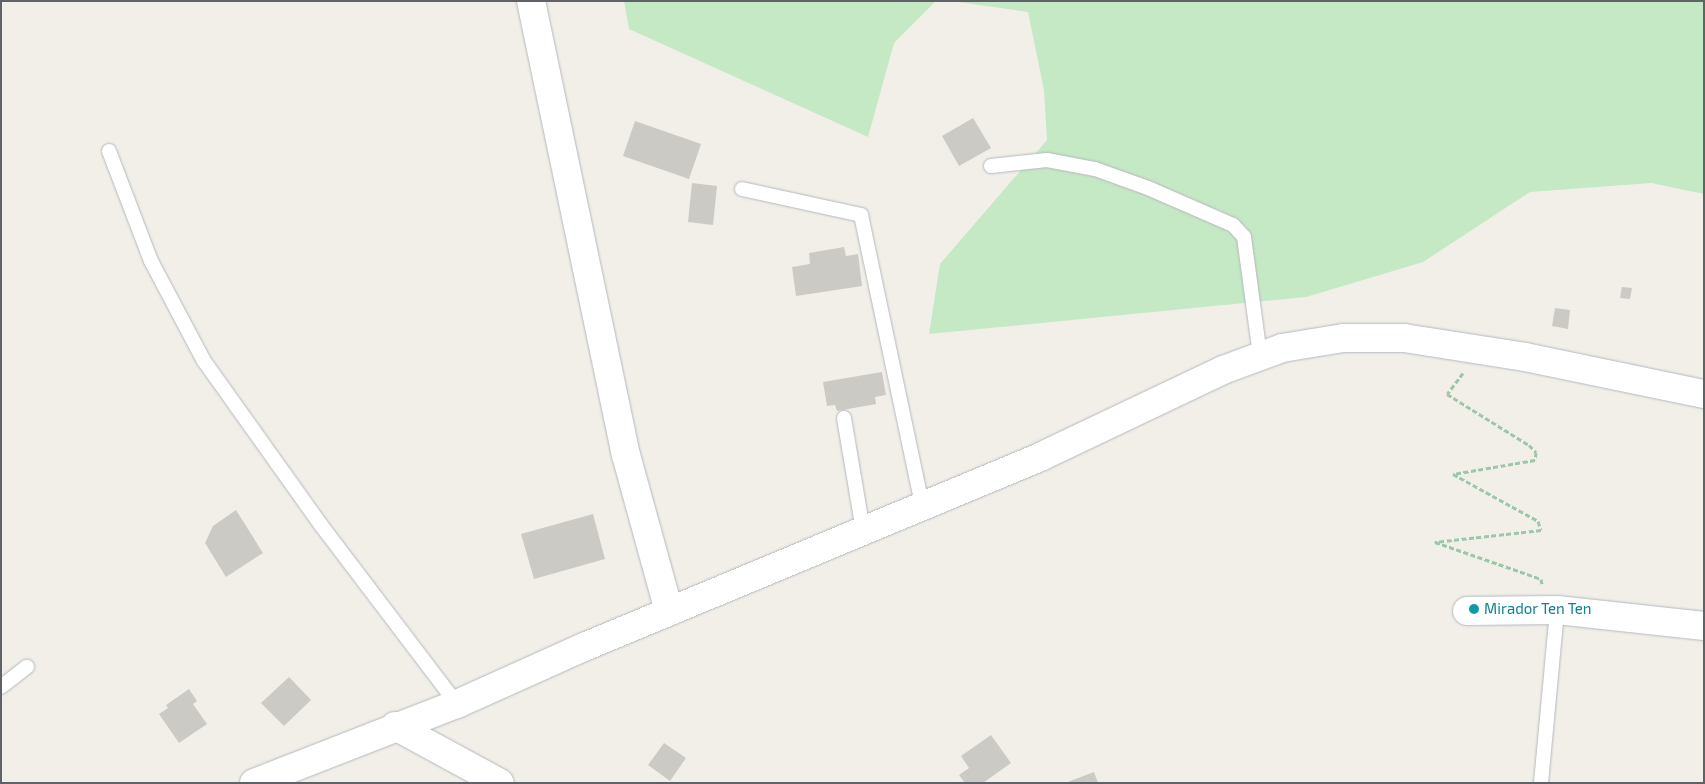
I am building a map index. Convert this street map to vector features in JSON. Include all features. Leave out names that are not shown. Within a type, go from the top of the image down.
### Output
[{"type":"street","points":[[531,1],[626,455],[669,611]]},
{"type":"street","points":[[254,783],[395,726],[457,704],[669,611],[1101,430],[1260,355],[1343,338],[1404,338],[1534,358],[1704,394]]},
{"type":"street","points":[[1467,611],[1550,610],[1704,626]]},
{"type":"street","points":[[395,726],[500,783]]},
{"type":"lane","points":[[109,151],[151,260],[204,361],[320,525],[457,704]]},
{"type":"lane","points":[[991,166],[1047,160],[1095,169],[1148,188],[1233,225],[1244,237],[1260,355]]},
{"type":"lane","points":[[742,189],[860,215],[922,505]]},
{"type":"lane","points":[[844,418],[863,530]]},
{"type":"lane","points":[[1542,783],[1550,610]]},
{"type":"lane","points":[[1,687],[27,667]]},
{"type":"path","points":[[1463,374],[1447,394],[1529,444],[1536,452],[1536,460],[1453,474],[1538,521],[1541,530],[1434,542],[1542,579],[1550,610]]},
{"type":"green space","points":[[624,1],[936,1],[894,43],[868,137],[629,29]]},
{"type":"green space","points":[[952,1],[1704,1],[1704,194],[1651,183],[1530,192],[1423,262],[1306,297],[929,334],[940,264],[1047,140],[1044,90],[1028,12]]},
{"type":"building","points":[[973,118],[991,148],[959,166],[942,136]]},
{"type":"building","points":[[635,121],[701,144],[689,179],[623,156]]},
{"type":"building","points":[[692,183],[717,186],[713,225],[688,222]]},
{"type":"building","points":[[844,247],[846,256],[858,254],[862,286],[796,296],[792,267],[810,264],[809,253]]},
{"type":"building","points":[[1622,287],[1632,288],[1630,299],[1620,298]]},
{"type":"building","points":[[1555,308],[1570,310],[1568,329],[1552,326]]},
{"type":"building","points":[[882,372],[886,395],[875,397],[876,404],[837,411],[835,405],[827,406],[823,382]]},
{"type":"building","points":[[236,510],[263,553],[226,577],[205,543],[213,526]]},
{"type":"building","points":[[593,514],[605,559],[534,579],[521,534]]},
{"type":"building","points":[[289,677],[311,700],[284,726],[261,703]]},
{"type":"building","points":[[189,689],[197,701],[193,704],[207,724],[179,743],[159,714],[168,708],[166,705]]},
{"type":"building","points":[[991,735],[1011,763],[983,783],[965,783],[959,775],[969,768],[961,756]]},
{"type":"building","points":[[664,743],[686,758],[670,781],[648,765]]},
{"type":"building","points":[[1094,772],[1098,783],[1065,783]]},
{"type":"place","name":"Mirador Ten Ten","points":[[1474,609]]}]
